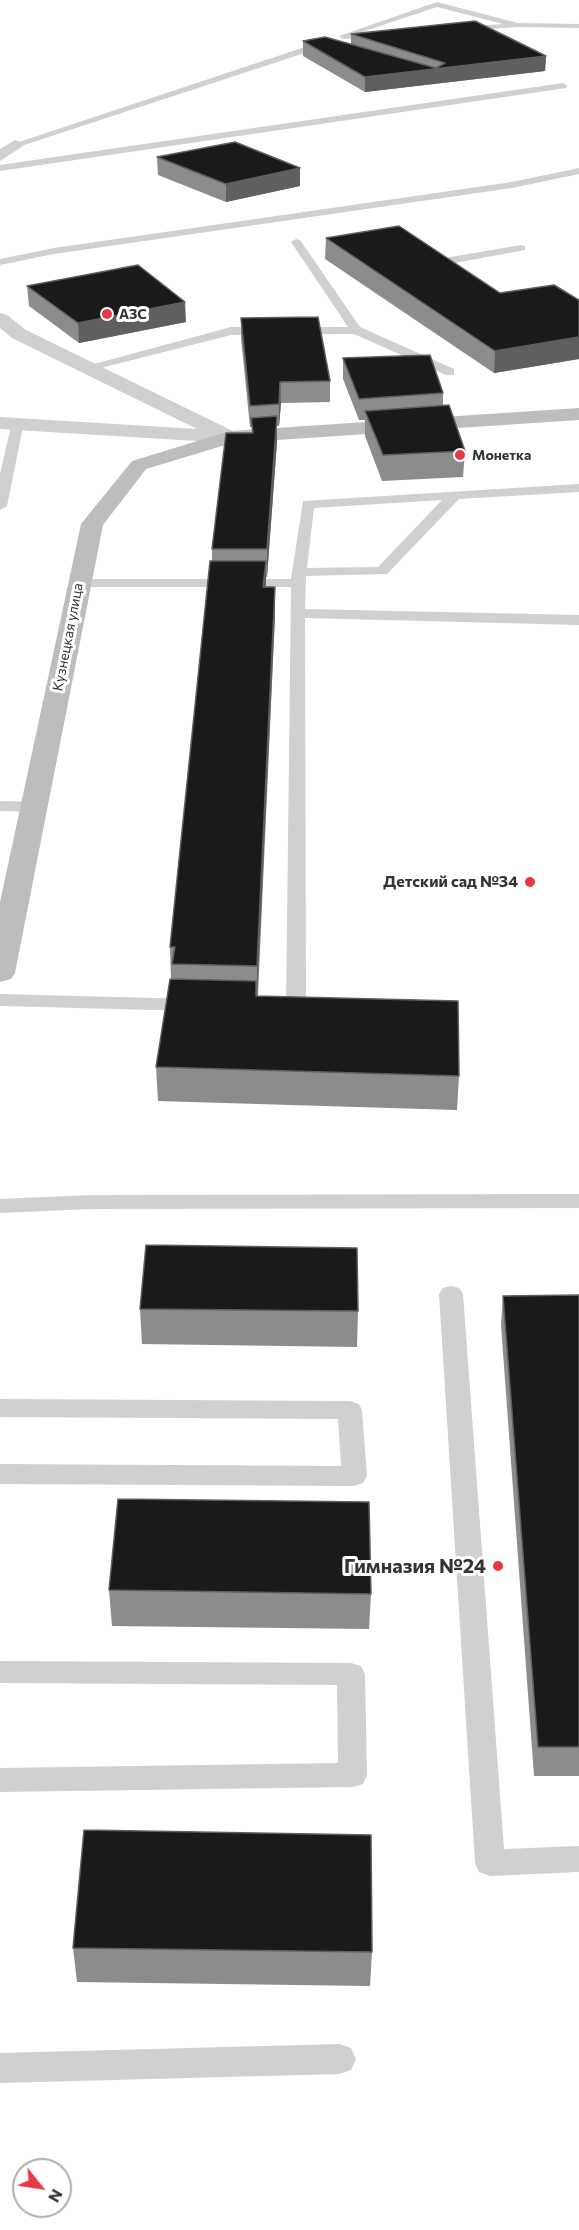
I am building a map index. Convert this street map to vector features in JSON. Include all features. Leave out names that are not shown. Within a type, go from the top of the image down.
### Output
[{"type":"main road","name":"Кузнецкая улица","points":[[0,973],[92,524],[139,465],[230,437],[286,431],[579,414]]},
{"type":"street","points":[[0,156],[8,143]]},
{"type":"street","points":[[0,319],[19,334],[230,437]]},
{"type":"street","points":[[9,422],[230,437]]},
{"type":"lane","points":[[8,143],[320,45],[437,4],[518,25]]},
{"type":"lane","points":[[448,30],[518,25],[579,26]]},
{"type":"lane","points":[[343,36],[390,33]]},
{"type":"lane","points":[[320,45],[342,51]]},
{"type":"lane","points":[[0,168],[563,86]]},
{"type":"lane","points":[[0,262],[77,248],[512,185],[579,171]]},
{"type":"lane","points":[[296,242],[356,330]]},
{"type":"lane","points":[[472,279],[445,261],[521,248]]},
{"type":"lane","points":[[89,368],[231,331],[356,330],[450,372]]},
{"type":"lane","points":[[0,506],[9,422]]},
{"type":"lane","points":[[296,1008],[298,613],[299,578],[308,504],[579,488]]},
{"type":"lane","points":[[79,583],[299,578],[382,571],[455,495]]},
{"type":"lane","points":[[298,613],[579,620]]},
{"type":"lane","points":[[0,806],[34,807]]},
{"type":"lane","points":[[0,1000],[213,1006]]},
{"type":"lane","points":[[272,1007],[319,1008]]},
{"type":"lane","points":[[0,1206],[92,1202],[579,1201]]},
{"type":"lane","points":[[451,1294],[490,1863],[579,1859]]},
{"type":"lane","points":[[0,1408],[350,1410],[354,1476],[0,1474]]},
{"type":"lane","points":[[0,1672],[351,1674],[353,1775],[0,1780]]},
{"type":"lane","points":[[0,2068],[340,2059]]},
{"type":"building","points":[[475,21],[546,56],[365,77],[303,41],[325,37],[436,68],[445,63],[351,34]]},
{"type":"building","points":[[235,142],[300,168],[226,184],[157,157]]},
{"type":"building","points":[[399,226],[500,293],[554,285],[579,300],[579,337],[495,351],[326,238]]},
{"type":"building","points":[[138,265],[185,302],[78,323],[27,286]]},
{"type":"building","points":[[318,317],[330,381],[280,382],[279,404],[250,406],[241,318]]},
{"type":"building","points":[[430,355],[443,393],[359,399],[343,358]]},
{"type":"building","points":[[449,405],[465,451],[383,455],[365,411]]},
{"type":"building","points":[[277,416],[267,549],[212,549],[226,433],[253,433],[251,418]]},
{"type":"building","points":[[210,561],[266,561],[263,587],[275,587],[257,966],[172,964],[175,947],[170,947]]},
{"type":"building","points":[[170,979],[256,981],[256,996],[458,1001],[459,1076],[156,1067]]},
{"type":"building","points":[[146,1245],[357,1248],[358,1311],[140,1309]]},
{"type":"building","points":[[579,1295],[579,1747],[538,1747],[503,1296]]},
{"type":"building","points":[[118,1499],[369,1502],[371,1594],[109,1590]]},
{"type":"building","points":[[84,1830],[371,1835],[372,1952],[73,1948]]},
{"type":"place","name":"АЗС","points":[[107,314]]},
{"type":"place","name":"Монетка","points":[[460,455]]},
{"type":"place","name":"Детский сад №34","points":[[530,882]]},
{"type":"place","name":"Гимназия №24","points":[[498,1566]]}]
